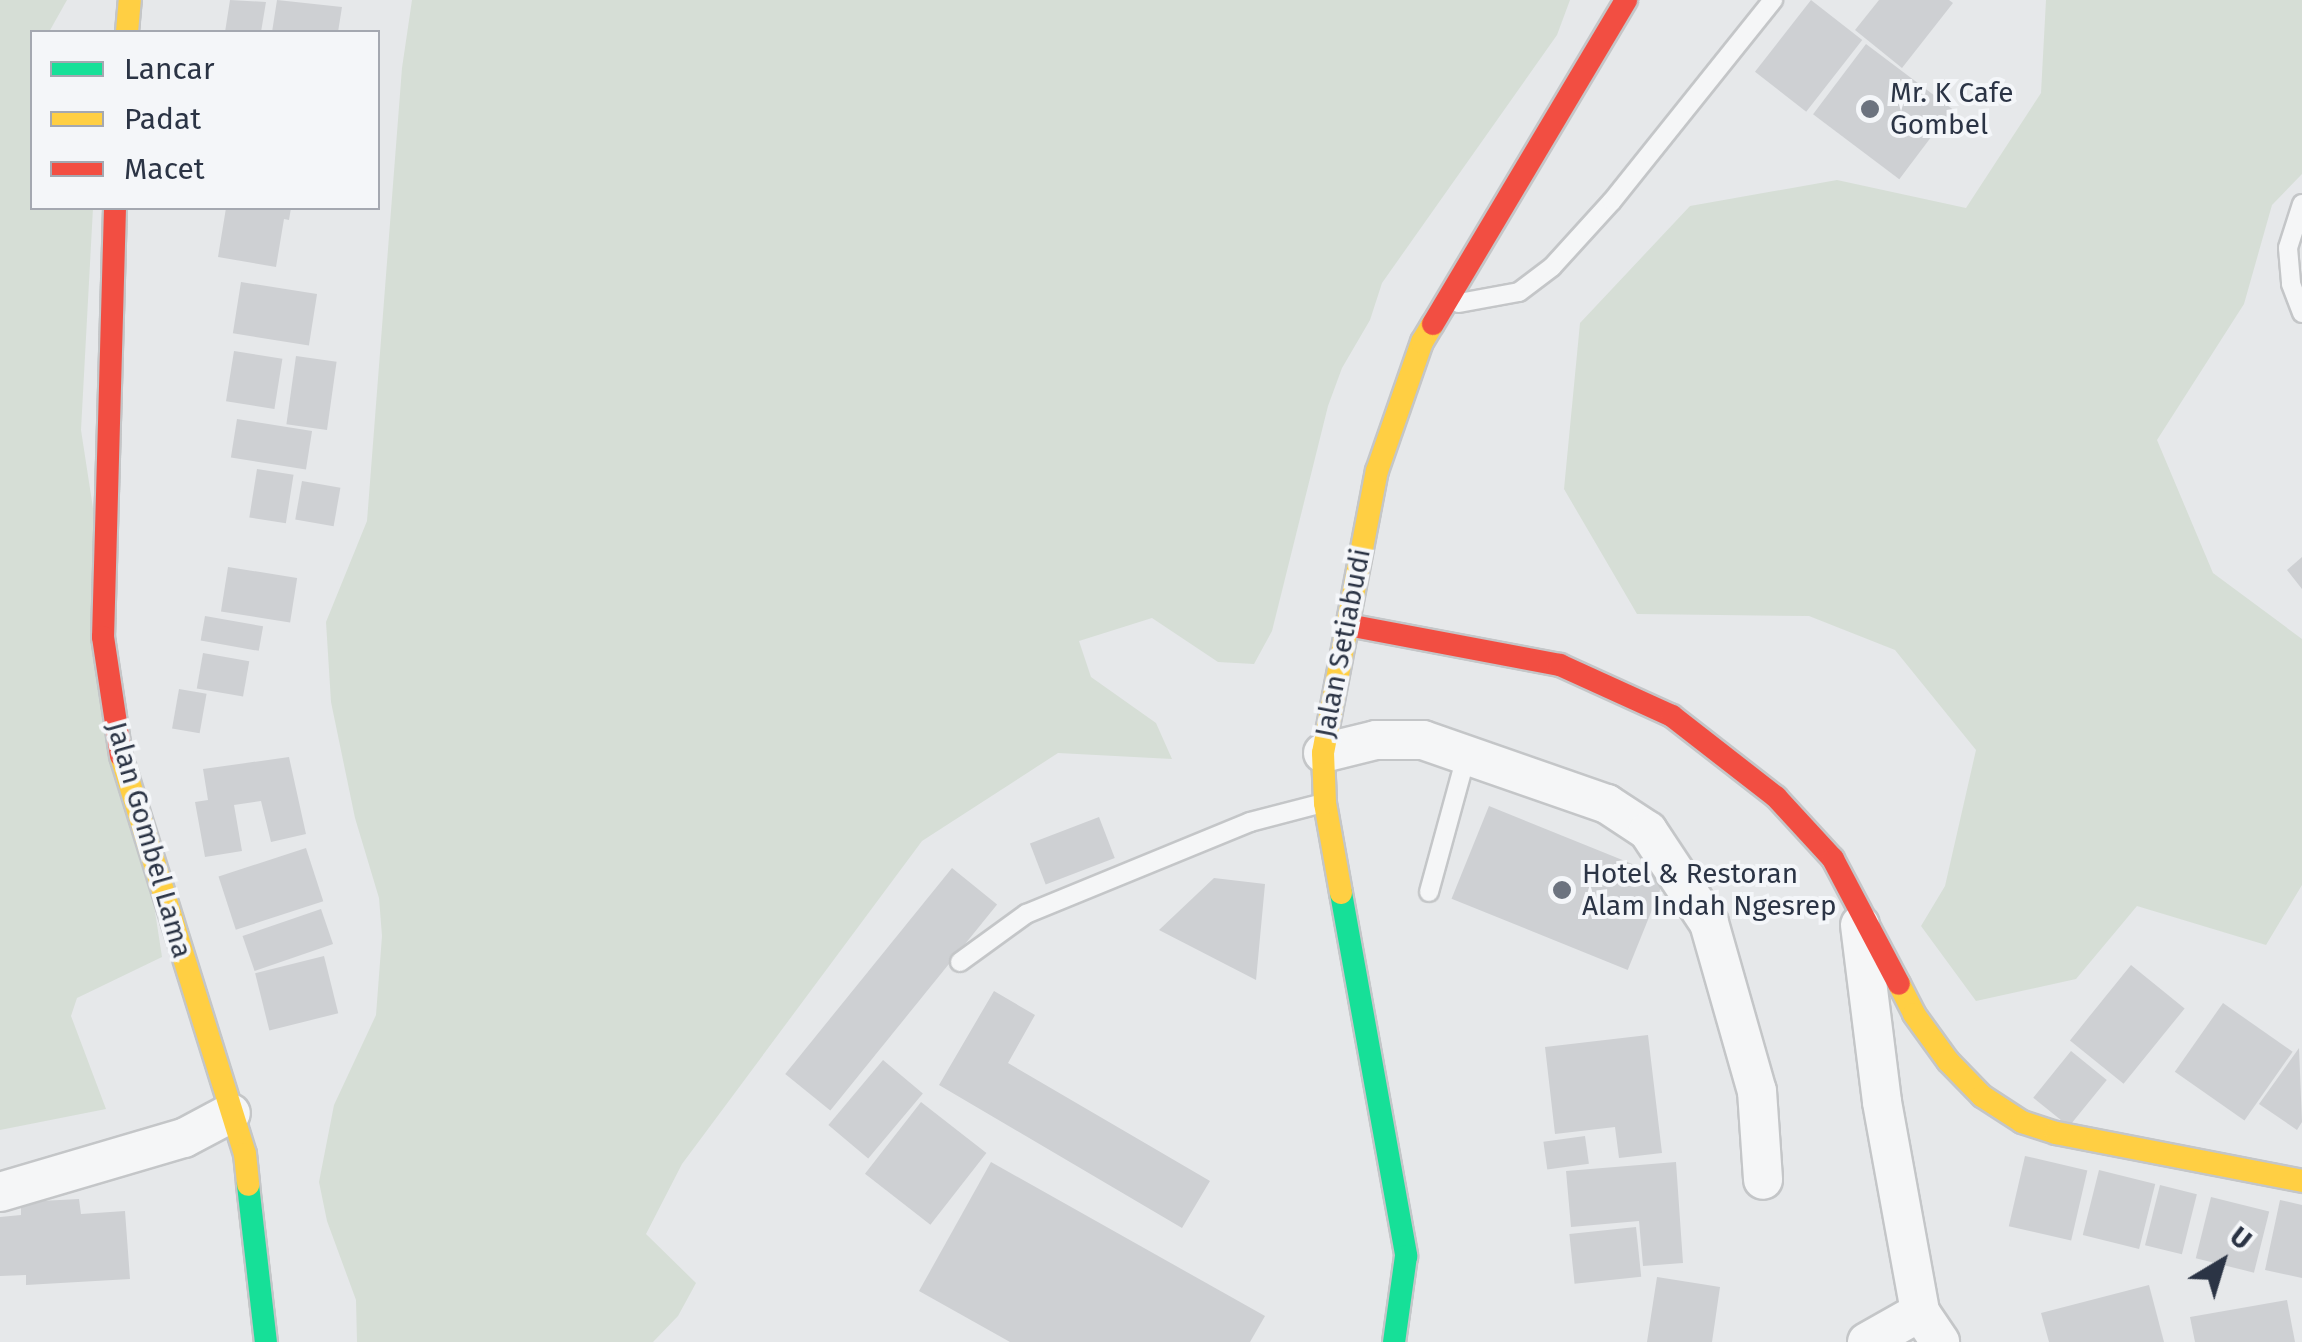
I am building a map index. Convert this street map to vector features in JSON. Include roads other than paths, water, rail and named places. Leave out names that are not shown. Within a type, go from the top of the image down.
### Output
[{"type":"main road","points":[[127,30],[130,0]]},
{"type":"main road","name":"Jalan Setiabudi","points":[[1394,1342],[1406,1256],[1325,803],[1323,753],[1377,471],[1422,342],[1626,0]]},
{"type":"main road","name":"Jalan Gombel Lama","points":[[116,210],[103,637],[114,738],[246,1154],[266,1342]]},
{"type":"main road","points":[[1348,626],[1560,665],[1672,716],[1776,796],[1832,859],[1856,895],[1914,1014],[1948,1062],[1982,1096],[2022,1122],[2056,1133],[2302,1181]]},
{"type":"street","points":[[1323,753],[1400,737],[1467,753],[1608,804],[1648,832],[1710,923],[1757,1092],[1763,1180]]},
{"type":"street","points":[[1856,895],[1882,1102],[1930,1327],[1867,1342]]},
{"type":"street","points":[[0,1192],[149,1150],[231,1113]]},
{"type":"lane","points":[[1445,304],[1499,299],[1519,292],[1552,267],[1612,201],[1772,0]]},
{"type":"lane","points":[[2302,204],[2288,248],[2291,284],[2302,313]]},
{"type":"lane","points":[[1429,892],[1467,753]]},
{"type":"lane","points":[[960,962],[1026,914],[1064,897],[1250,822],[1325,803]]},
{"type":"place","name":"Mr. K Cafe Gombel","points":[[1870,109]]},
{"type":"place","name":"Hotel & Restoran Alam Indah Ngesrep","points":[[1562,890]]}]
